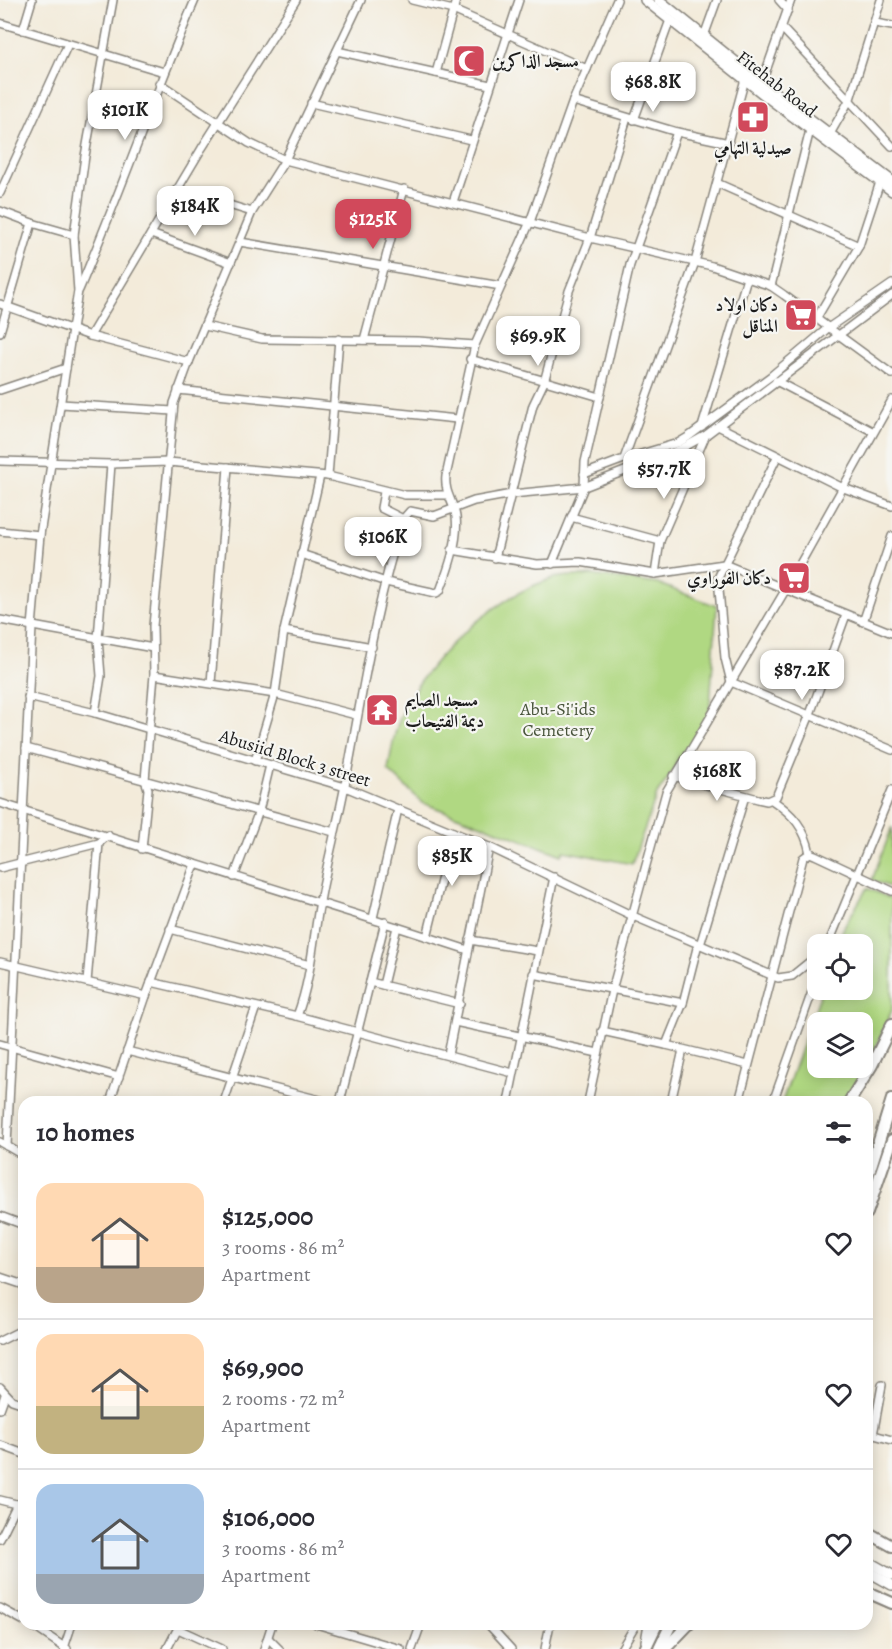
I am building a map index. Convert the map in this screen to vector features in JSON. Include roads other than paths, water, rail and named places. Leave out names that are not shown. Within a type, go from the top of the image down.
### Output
[{"type":"highway","points":[[853,1096],[872,1065],[892,1024]]},
{"type":"highway","points":[[873,1160],[892,1100]]},
{"type":"highway","points":[[873,1195],[892,1140]]},
{"type":"highway","points":[[873,1535],[892,1546]]},
{"type":"highway","points":[[873,1595],[892,1603]]},
{"type":"highway","points":[[644,1649],[654,1630]]},
{"type":"highway","points":[[659,1649],[668,1630]]},
{"type":"highway","points":[[665,1649],[683,1630]]},
{"type":"main road","name":"Fitehab Road","points":[[645,0],[810,130],[892,191]]},
{"type":"main road","name":"Fitehab Road","points":[[659,0],[762,82],[892,180]]},
{"type":"main road","points":[[873,1564],[892,1575]]},
{"type":"main road","points":[[873,1575],[892,1586]]},
{"type":"street","points":[[23,30],[32,0]]},
{"type":"street","points":[[7,1146],[28,697],[40,535],[78,291],[74,235],[85,156],[113,0]]},
{"type":"street","points":[[78,291],[105,229],[159,83],[195,0]]},
{"type":"street","points":[[90,336],[177,189],[296,0]]},
{"type":"street","points":[[142,849],[148,789],[145,780],[154,675],[153,648],[168,462],[173,411],[178,390],[252,212],[285,160],[361,0]]},
{"type":"street","points":[[412,0],[453,10],[587,69]]},
{"type":"street","points":[[436,73],[456,0]]},
{"type":"street","points":[[453,202],[471,140],[519,0]]},
{"type":"street","points":[[301,554],[386,582],[437,593],[452,550],[457,525],[454,508],[447,495],[446,476],[474,345],[530,222],[573,101],[617,0]]},
{"type":"street","points":[[704,36],[717,0]]},
{"type":"street","points":[[779,0],[788,10]]},
{"type":"street","points":[[762,82],[791,0]]},
{"type":"street","points":[[830,134],[850,99],[881,0]]},
{"type":"street","points":[[495,558],[533,405],[544,382],[569,291],[590,238],[630,119],[670,20]]},
{"type":"street","points":[[875,22],[892,26]]},
{"type":"street","points":[[0,23],[104,56],[164,72]]},
{"type":"street","points":[[782,28],[892,146]]},
{"type":"street","points":[[0,194],[68,44]]},
{"type":"street","points":[[337,51],[490,86]]},
{"type":"street","points":[[624,459],[695,262],[745,79]]},
{"type":"street","points":[[159,83],[249,143],[285,160],[590,238],[695,262],[771,286],[892,375]]},
{"type":"street","points":[[573,101],[677,132],[729,143]]},
{"type":"street","points":[[311,103],[471,140]]},
{"type":"street","points":[[771,286],[791,214],[810,130]]},
{"type":"street","points":[[552,564],[584,487],[584,474],[629,270],[677,132]]},
{"type":"street","points":[[816,319],[859,246],[880,182]]},
{"type":"street","points":[[718,184],[791,214],[859,246]]},
{"type":"street","points":[[177,189],[252,212]]},
{"type":"street","points":[[364,340],[404,189]]},
{"type":"street","points":[[0,211],[74,235]]},
{"type":"street","points":[[0,332],[9,308],[32,223]]},
{"type":"street","points":[[151,234],[231,263]]},
{"type":"street","points":[[240,242],[383,264],[501,286]]},
{"type":"street","points":[[706,435],[702,428],[747,278]]},
{"type":"street","points":[[584,474],[678,443],[702,428],[828,328],[892,284]]},
{"type":"street","points":[[297,1016],[307,990],[320,903],[345,787],[357,715],[386,582],[403,519],[410,511],[434,516],[454,508],[512,494],[584,487],[681,449],[706,435],[892,295]]},
{"type":"street","points":[[0,304],[73,331],[189,362]]},
{"type":"street","points":[[205,326],[262,339],[339,339],[474,345]]},
{"type":"street","points":[[255,761],[275,694],[284,631],[301,554],[324,476],[334,406],[339,339]]},
{"type":"street","points":[[811,343],[817,350]]},
{"type":"street","points":[[470,359],[600,397]]},
{"type":"street","points":[[0,390],[66,368]]},
{"type":"street","points":[[776,381],[872,431]]},
{"type":"street","points":[[178,390],[457,419]]},
{"type":"street","points":[[589,1096],[602,1031],[659,809],[673,776],[786,589],[872,431],[892,400]]},
{"type":"street","points":[[61,404],[173,411]]},
{"type":"street","points":[[718,426],[841,487],[892,506]]},
{"type":"street","points":[[655,574],[660,541],[706,435]]},
{"type":"street","points":[[731,682],[725,658],[718,578],[777,457]]},
{"type":"street","points":[[0,461],[111,464],[168,462],[324,476],[384,492],[405,495],[447,495]]},
{"type":"street","points":[[95,713],[101,676],[98,639],[111,464]]},
{"type":"street","points":[[211,683],[228,467]]},
{"type":"street","points":[[384,492],[381,508],[403,519]]},
{"type":"street","points":[[571,517],[660,541]]},
{"type":"street","points":[[0,531],[40,535]]},
{"type":"street","points":[[863,622],[892,536]]},
{"type":"street","points":[[452,550],[495,558],[552,564],[580,562],[655,574],[724,564],[892,633]]},
{"type":"street","points":[[772,800],[779,792],[809,717],[846,615]]},
{"type":"street","points":[[0,629],[1,620],[153,648]]},
{"type":"street","points":[[284,631],[372,647]]},
{"type":"street","points":[[154,675],[275,694],[357,715]]},
{"type":"street","points":[[731,682],[809,717],[892,750]]},
{"type":"street","name":"Abusiid Block 3 street","points":[[28,697],[148,728],[345,787],[489,847],[633,916],[773,976]]},
{"type":"street","points":[[26,748],[334,832]]},
{"type":"street","points":[[234,877],[259,811],[270,765]]},
{"type":"street","points":[[673,776],[744,796],[772,800],[796,820],[807,841],[810,853],[892,891]]},
{"type":"street","points":[[832,934],[892,790]]},
{"type":"street","points":[[666,1045],[683,1003],[744,796]]},
{"type":"street","points":[[0,803],[108,835],[142,849],[373,918],[468,950]]},
{"type":"street","points":[[373,918],[398,809]]},
{"type":"street","points":[[427,937],[453,832]]},
{"type":"street","points":[[0,868],[99,843],[108,835]]},
{"type":"street","points":[[87,982],[99,843]]},
{"type":"street","points":[[448,1055],[460,1004],[468,950],[489,847]]},
{"type":"street","points":[[740,1096],[773,976],[797,872],[803,858],[810,853]]},
{"type":"street","points":[[112,1096],[195,864]]},
{"type":"street","points":[[509,1096],[554,877]]},
{"type":"street","points":[[342,1096],[385,922]]},
{"type":"street","points":[[383,985],[397,927]]},
{"type":"street","points":[[170,929],[310,965]]},
{"type":"street","points":[[470,940],[538,951]]},
{"type":"street","points":[[0,962],[146,996]]},
{"type":"street","points":[[773,976],[783,979],[792,976],[807,964]]},
{"type":"street","points":[[534,974],[683,1003]]},
{"type":"street","points":[[151,982],[359,1031],[513,1073]]},
{"type":"street","points":[[370,982],[460,1004]]},
{"type":"street","points":[[775,1096],[809,1000]]},
{"type":"street","points":[[226,1096],[256,1007]]},
{"type":"street","points":[[455,1022],[598,1053]]},
{"type":"street","points":[[602,1031],[748,1065]]},
{"type":"street","points":[[0,1044],[119,1077]]},
{"type":"street","points":[[672,1096],[683,1050]]},
{"type":"street","points":[[128,1051],[305,1096]]},
{"type":"street","points":[[0,1142],[18,1152]]},
{"type":"street","points":[[0,1216],[18,1223]]},
{"type":"street","points":[[0,1277],[18,1282]]},
{"type":"street","points":[[0,1341],[18,1332]]},
{"type":"street","points":[[873,1422],[882,1384]]},
{"type":"street","points":[[0,1388],[5,1395],[18,1401]]},
{"type":"street","points":[[0,1409],[5,1395]]},
{"type":"street","points":[[873,1435],[892,1440]]},
{"type":"street","points":[[0,1445],[18,1452]]},
{"type":"street","points":[[0,1500],[18,1504]]},
{"type":"street","points":[[0,1539],[18,1508]]},
{"type":"street","points":[[0,1608],[18,1618]]},
{"type":"street","points":[[39,1630],[65,1648],[70,1630]]},
{"type":"street","points":[[167,1649],[177,1630]]},
{"type":"street","points":[[185,1630],[222,1649]]},
{"type":"street","points":[[264,1649],[271,1630]]},
{"type":"street","points":[[336,1630],[401,1649]]},
{"type":"street","points":[[412,1649],[420,1630]]},
{"type":"street","points":[[495,1630],[511,1649]]},
{"type":"street","points":[[545,1649],[549,1630]]},
{"type":"street","points":[[621,1649],[632,1630]]},
{"type":"street","points":[[644,1649],[647,1630]]},
{"type":"street","points":[[268,1638],[279,1649]]},
{"type":"place","name":"مسجد الذاكرين","points":[[469,61]]},
{"type":"place","name":"صيدلية التهامي","points":[[753,117]]},
{"type":"place","name":"دكان اولاد المناقل","points":[[801,315]]},
{"type":"place","name":"دكان الفوراوي","points":[[794,578]]},
{"type":"place","name":"مسجد الصايم ديمة الفتيحاب","points":[[382,710]]},
{"type":"park label","name":"Abu-Si'ids Cemetery","points":[[558,719]]}]
